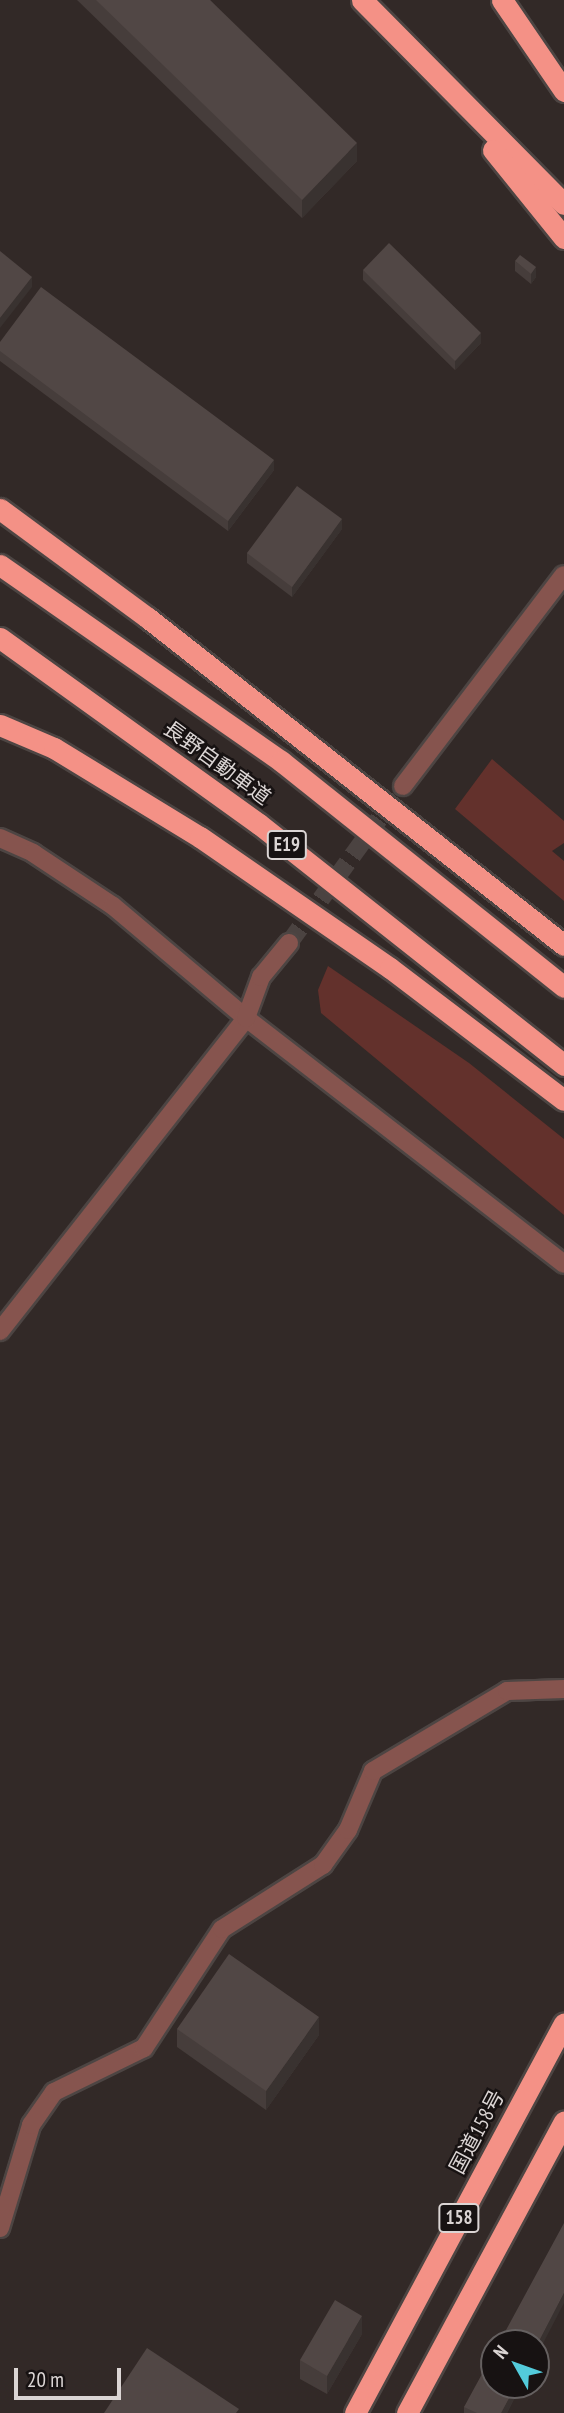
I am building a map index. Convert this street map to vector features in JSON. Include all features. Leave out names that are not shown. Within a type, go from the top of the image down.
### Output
[{"type":"highway","points":[[362,0],[564,204]]},
{"type":"highway","points":[[502,0],[564,91]]},
{"type":"highway","points":[[425,64],[564,238]]},
{"type":"highway","points":[[0,509],[148,618],[564,945]]},
{"type":"highway","name":"長野自動車道","points":[[0,565],[281,761],[564,987]]},
{"type":"highway","name":"長野自動車道","points":[[0,638],[259,824],[564,1065]]},
{"type":"highway","points":[[0,725],[54,748],[200,837],[390,968],[564,1100]]},
{"type":"highway","name":"国道158号","points":[[355,2413],[564,2023]]},
{"type":"highway","name":"158","points":[[407,2413],[564,2122]]},
{"type":"street","points":[[404,786],[564,575]]},
{"type":"street","points":[[0,838],[33,853],[113,906],[246,1018],[564,1264]]},
{"type":"street","points":[[0,1331],[246,1018],[261,977],[289,943]]},
{"type":"street","points":[[0,2228],[31,2125],[54,2092],[144,2048],[222,1928],[323,1865],[348,1830],[373,1771],[507,1691],[564,1689]]},
{"type":"shaded area","points":[[492,759],[564,821],[564,843],[552,851],[564,861],[564,901],[455,809]]},
{"type":"shaded area","points":[[328,966],[469,1063],[564,1139],[564,1215],[321,1013],[318,990]]},
{"type":"building","points":[[96,0],[210,0],[357,143],[302,200]]},
{"type":"building","points":[[389,243],[481,333],[455,361],[363,270]]},
{"type":"building","points":[[0,251],[32,277],[0,318]]},
{"type":"building","points":[[520,255],[536,267],[531,274],[515,261]]},
{"type":"building","points":[[41,287],[274,460],[228,521],[0,351],[0,342]]},
{"type":"building","points":[[297,486],[342,519],[292,587],[247,553]]},
{"type":"building","points":[[229,1954],[319,2017],[266,2091],[177,2029]]},
{"type":"building","points":[[564,2223],[564,2293],[545,2329],[507,2329]]},
{"type":"building","points":[[335,2300],[362,2316],[327,2376],[300,2360]]},
{"type":"building","points":[[147,2348],[239,2409],[236,2413],[104,2413]]},
{"type":"building","points":[[480,2378],[480,2399],[508,2399],[501,2413],[477,2413],[464,2407]]},
{"type":"tunnel","points":[[289,943],[403,786]]}]
